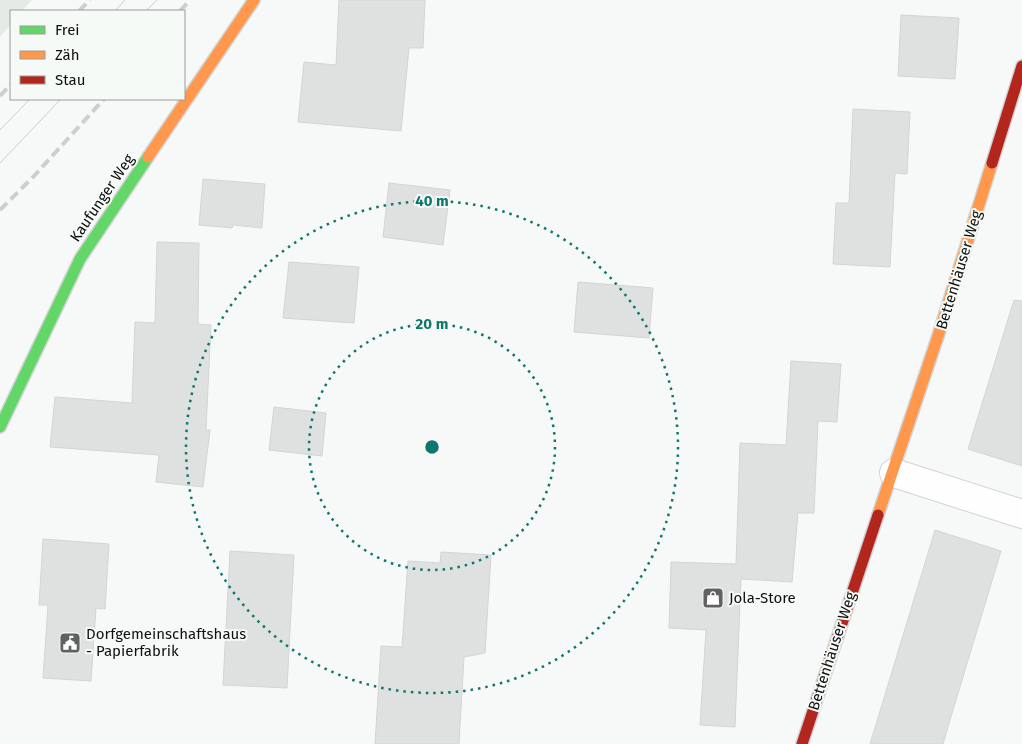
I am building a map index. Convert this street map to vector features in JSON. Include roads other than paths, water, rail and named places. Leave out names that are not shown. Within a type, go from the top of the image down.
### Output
[{"type":"street","name":"Kaufunger Weg","points":[[0,427],[80,258],[254,0]]},
{"type":"street","name":"Bettenhäuser Weg","points":[[802,744],[852,589],[894,473],[1022,66]]},
{"type":"street","points":[[894,473],[1022,514]]},
{"type":"tram line","points":[[116,10],[125,0]]},
{"type":"tram line","points":[[147,10],[157,0]]},
{"type":"tram line","points":[[0,130],[29,100]]},
{"type":"tram line","points":[[0,163],[60,100]]},
{"type":"railway","points":[[80,10],[90,0]]},
{"type":"railway","points":[[181,10],[190,0]]},
{"type":"railway","points":[[0,96],[10,85]]},
{"type":"railway","points":[[0,210],[34,176],[103,100]]},
{"type":"place","name":"Jola-Store","points":[[713,598]]},
{"type":"place","name":"Dorfgemeinschaftshaus - Papierfabrik","points":[[70,643]]}]
